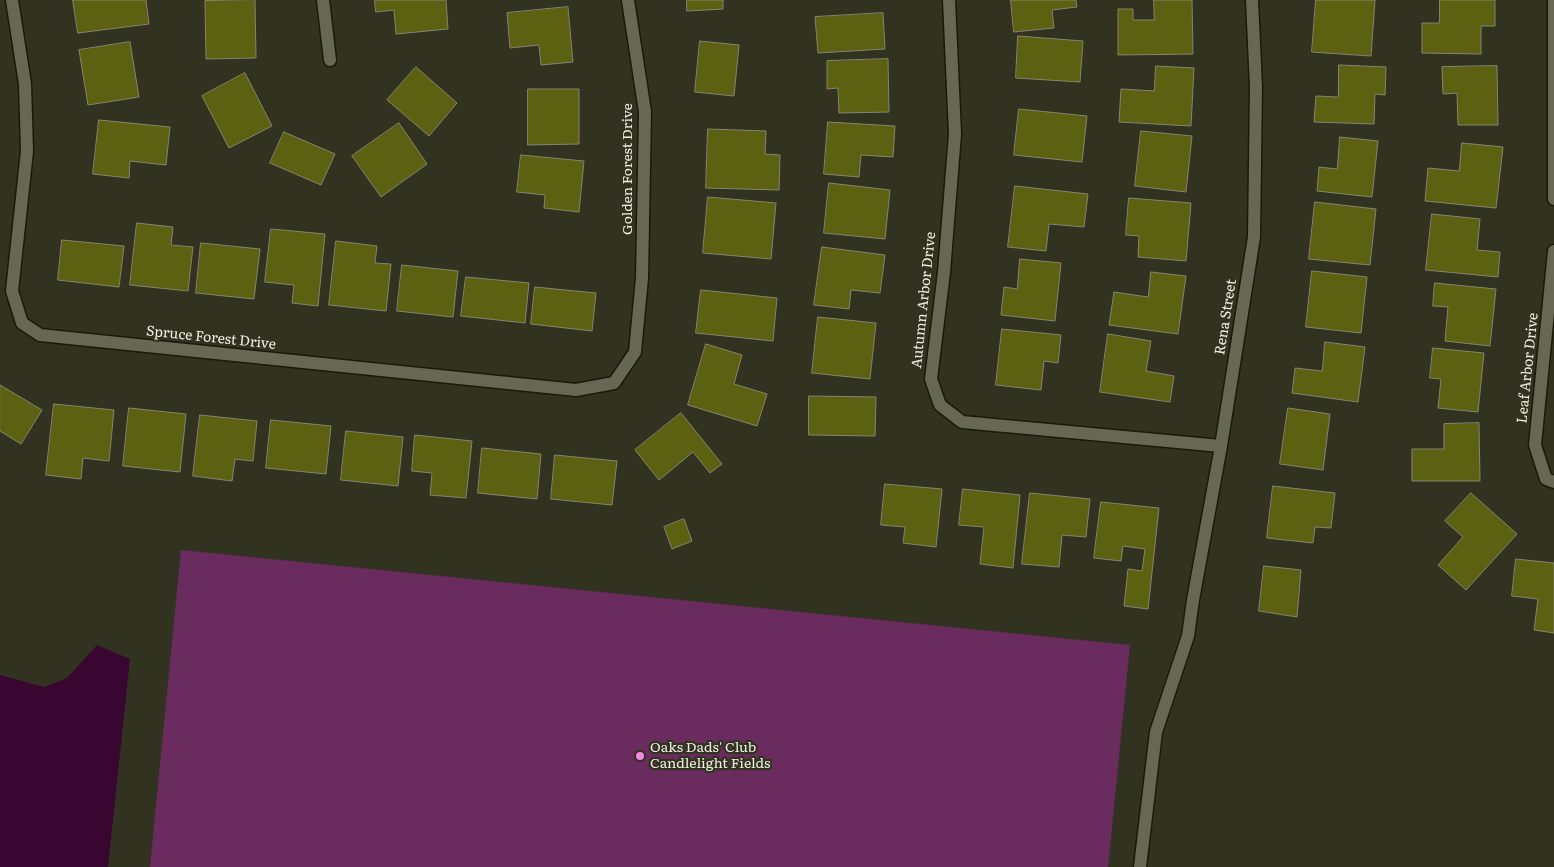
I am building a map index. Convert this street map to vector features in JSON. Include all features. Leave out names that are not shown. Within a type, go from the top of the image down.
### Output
[{"type":"street","name":"Spruce Forest Drive","points":[[12,0],[25,84],[28,151],[12,291],[22,323],[40,335],[576,390],[614,383],[635,352],[642,278]]},
{"type":"street","points":[[323,0],[330,60]]},
{"type":"street","name":"Golden Forest Drive","points":[[628,0],[645,112],[642,278]]},
{"type":"street","name":"Autumn Arbor Drive","points":[[949,0],[955,134],[944,272],[931,379],[940,405],[962,422],[1221,446]]},
{"type":"street","name":"Rena Street","points":[[1140,867],[1156,732],[1188,636],[1221,446],[1254,237],[1256,88],[1252,0]]},
{"type":"street","points":[[1554,0],[1554,199]]},
{"type":"street","name":"Leaf Arbor Drive","points":[[1554,251],[1535,445],[1546,478],[1554,482]]},
{"type":"shaded area","name":"Oaks Dads' Club Candlelight Fields","points":[[181,550],[1130,645],[1108,867],[150,867]]},
{"type":"shaded area","points":[[97,645],[130,659],[108,867],[0,867],[0,675],[44,687],[67,678]]},
{"type":"building","points":[[73,0],[146,0],[149,24],[78,33]]},
{"type":"building","points":[[255,0],[256,58],[206,59],[205,1]]},
{"type":"building","points":[[375,0],[446,0],[448,29],[396,34],[394,10],[376,12]]},
{"type":"building","points":[[687,0],[723,0],[723,9],[687,11]]},
{"type":"building","points":[[1011,0],[1076,0],[1077,7],[1052,10],[1054,28],[1014,32]]},
{"type":"building","points":[[1154,0],[1192,0],[1193,54],[1118,55],[1118,9],[1133,9],[1133,20],[1154,20]]},
{"type":"building","points":[[1316,0],[1375,0],[1371,56],[1312,52]]},
{"type":"building","points":[[1440,0],[1495,0],[1495,26],[1481,26],[1481,54],[1422,53],[1422,23],[1439,23]]},
{"type":"building","points":[[568,7],[573,62],[541,65],[539,45],[510,48],[507,13]]},
{"type":"building","points":[[883,13],[885,49],[818,53],[815,17]]},
{"type":"building","points":[[1018,36],[1083,41],[1080,82],[1016,78]]},
{"type":"building","points":[[700,41],[739,45],[734,96],[695,92]]},
{"type":"building","points":[[130,42],[139,97],[88,105],[79,50]]},
{"type":"building","points":[[888,59],[889,112],[839,113],[838,88],[827,89],[827,61]]},
{"type":"building","points":[[1339,65],[1386,67],[1385,95],[1375,94],[1374,124],[1314,122],[1316,96],[1338,97]]},
{"type":"building","points":[[1156,66],[1194,68],[1191,126],[1119,122],[1121,89],[1154,91]]},
{"type":"building","points":[[1497,66],[1498,125],[1458,125],[1457,93],[1443,94],[1442,67]]},
{"type":"building","points":[[416,67],[457,103],[429,136],[387,100]]},
{"type":"building","points":[[245,73],[272,126],[229,148],[202,96]]},
{"type":"building","points":[[528,89],[579,89],[579,144],[528,145]]},
{"type":"building","points":[[1019,109],[1087,116],[1082,162],[1014,155]]},
{"type":"building","points":[[99,120],[170,127],[166,165],[130,161],[129,178],[93,174]]},
{"type":"building","points":[[828,122],[895,126],[893,157],[861,155],[859,177],[824,174]]},
{"type":"building","points":[[399,123],[427,164],[381,197],[352,156]]},
{"type":"building","points":[[708,129],[766,131],[765,154],[780,155],[779,190],[706,188]]},
{"type":"building","points":[[1141,131],[1192,136],[1186,192],[1135,186]]},
{"type":"building","points":[[284,132],[335,154],[321,185],[270,163]]},
{"type":"building","points":[[1340,137],[1378,141],[1372,197],[1317,191],[1319,167],[1337,169]]},
{"type":"building","points":[[1462,143],[1503,147],[1496,208],[1425,201],[1428,168],[1459,171]]},
{"type":"building","points":[[521,155],[584,161],[579,212],[544,208],[545,195],[517,192]]},
{"type":"building","points":[[829,183],[890,190],[885,239],[824,233]]},
{"type":"building","points":[[1015,186],[1088,194],[1084,227],[1049,224],[1046,251],[1008,247]]},
{"type":"building","points":[[708,197],[776,203],[771,259],[703,253]]},
{"type":"building","points":[[1129,198],[1191,203],[1186,261],[1138,257],[1139,236],[1126,235]]},
{"type":"building","points":[[1315,202],[1376,209],[1370,265],[1309,259]]},
{"type":"building","points":[[1432,214],[1480,219],[1477,250],[1500,252],[1498,277],[1426,270]]},
{"type":"building","points":[[137,223],[173,227],[171,245],[193,247],[188,291],[130,285]]},
{"type":"building","points":[[271,229],[325,234],[318,306],[292,303],[294,285],[265,282]]},
{"type":"building","points":[[62,240],[124,246],[119,287],[58,280]]},
{"type":"building","points":[[336,241],[377,246],[375,263],[391,264],[386,311],[329,305]]},
{"type":"building","points":[[201,243],[260,249],[254,299],[196,293]]},
{"type":"building","points":[[822,247],[885,255],[880,293],[851,290],[849,309],[814,305]]},
{"type":"building","points":[[1020,259],[1061,263],[1055,321],[1001,315],[1004,287],[1017,289]]},
{"type":"building","points":[[402,265],[458,271],[453,317],[397,311]]},
{"type":"building","points":[[1312,271],[1367,277],[1361,333],[1306,327]]},
{"type":"building","points":[[1151,272],[1186,276],[1178,334],[1109,325],[1114,292],[1148,297]]},
{"type":"building","points":[[466,277],[529,283],[525,323],[461,316]]},
{"type":"building","points":[[1435,283],[1496,289],[1490,346],[1445,341],[1448,307],[1433,306]]},
{"type":"building","points":[[535,287],[596,293],[592,331],[531,324]]},
{"type":"building","points":[[701,290],[777,298],[773,341],[696,333]]},
{"type":"building","points":[[818,317],[876,323],[870,379],[812,373]]},
{"type":"building","points":[[1002,329],[1061,335],[1058,363],[1044,361],[1041,390],[996,385]]},
{"type":"building","points":[[1108,334],[1151,341],[1146,371],[1174,376],[1170,402],[1100,392]]},
{"type":"building","points":[[1325,342],[1365,347],[1358,402],[1292,393],[1295,368],[1322,371]]},
{"type":"building","points":[[706,344],[742,355],[734,384],[767,394],[757,426],[688,405]]},
{"type":"building","points":[[1433,348],[1484,353],[1478,412],[1438,408],[1441,379],[1430,378]]},
{"type":"building","points":[[0,385],[42,410],[21,444],[0,431]]},
{"type":"building","points":[[809,396],[876,397],[875,436],[809,435]]},
{"type":"building","points":[[54,404],[114,410],[109,461],[83,458],[81,479],[46,475]]},
{"type":"building","points":[[129,408],[186,414],[180,472],[123,466]]},
{"type":"building","points":[[1288,408],[1330,414],[1323,470],[1280,464]]},
{"type":"building","points":[[681,413],[722,464],[710,473],[693,452],[659,480],[635,450]]},
{"type":"building","points":[[200,415],[257,421],[253,461],[235,459],[232,481],[193,476]]},
{"type":"building","points":[[271,420],[331,426],[326,474],[266,468]]},
{"type":"building","points":[[1479,423],[1480,481],[1412,481],[1412,449],[1444,449],[1444,424]]},
{"type":"building","points":[[346,431],[403,437],[398,486],[341,480]]},
{"type":"building","points":[[415,435],[472,441],[466,498],[430,495],[432,473],[412,471]]},
{"type":"building","points":[[482,448],[541,454],[537,499],[478,493]]},
{"type":"building","points":[[555,455],[617,461],[612,505],[551,499]]},
{"type":"building","points":[[885,484],[942,489],[936,547],[903,543],[905,527],[881,525]]},
{"type":"building","points":[[1273,486],[1335,493],[1331,528],[1315,527],[1313,543],[1267,538]]},
{"type":"building","points":[[963,489],[1020,495],[1013,568],[980,564],[984,527],[959,525]]},
{"type":"building","points":[[1030,493],[1090,499],[1086,537],[1062,535],[1059,567],[1022,564]]},
{"type":"building","points":[[1471,493],[1517,534],[1466,590],[1438,565],[1463,537],[1445,521]]},
{"type":"building","points":[[1101,502],[1159,508],[1148,609],[1124,606],[1128,569],[1142,571],[1145,549],[1123,546],[1121,561],[1094,558]]},
{"type":"building","points":[[684,519],[692,541],[672,549],[664,527]]},
{"type":"building","points":[[1516,559],[1554,563],[1554,633],[1534,630],[1538,599],[1512,596]]},
{"type":"building","points":[[1264,566],[1301,570],[1297,617],[1259,611]]},
{"type":"place","name":"Oaks Dads' Club Candlelight Fields","points":[[640,756]]}]
